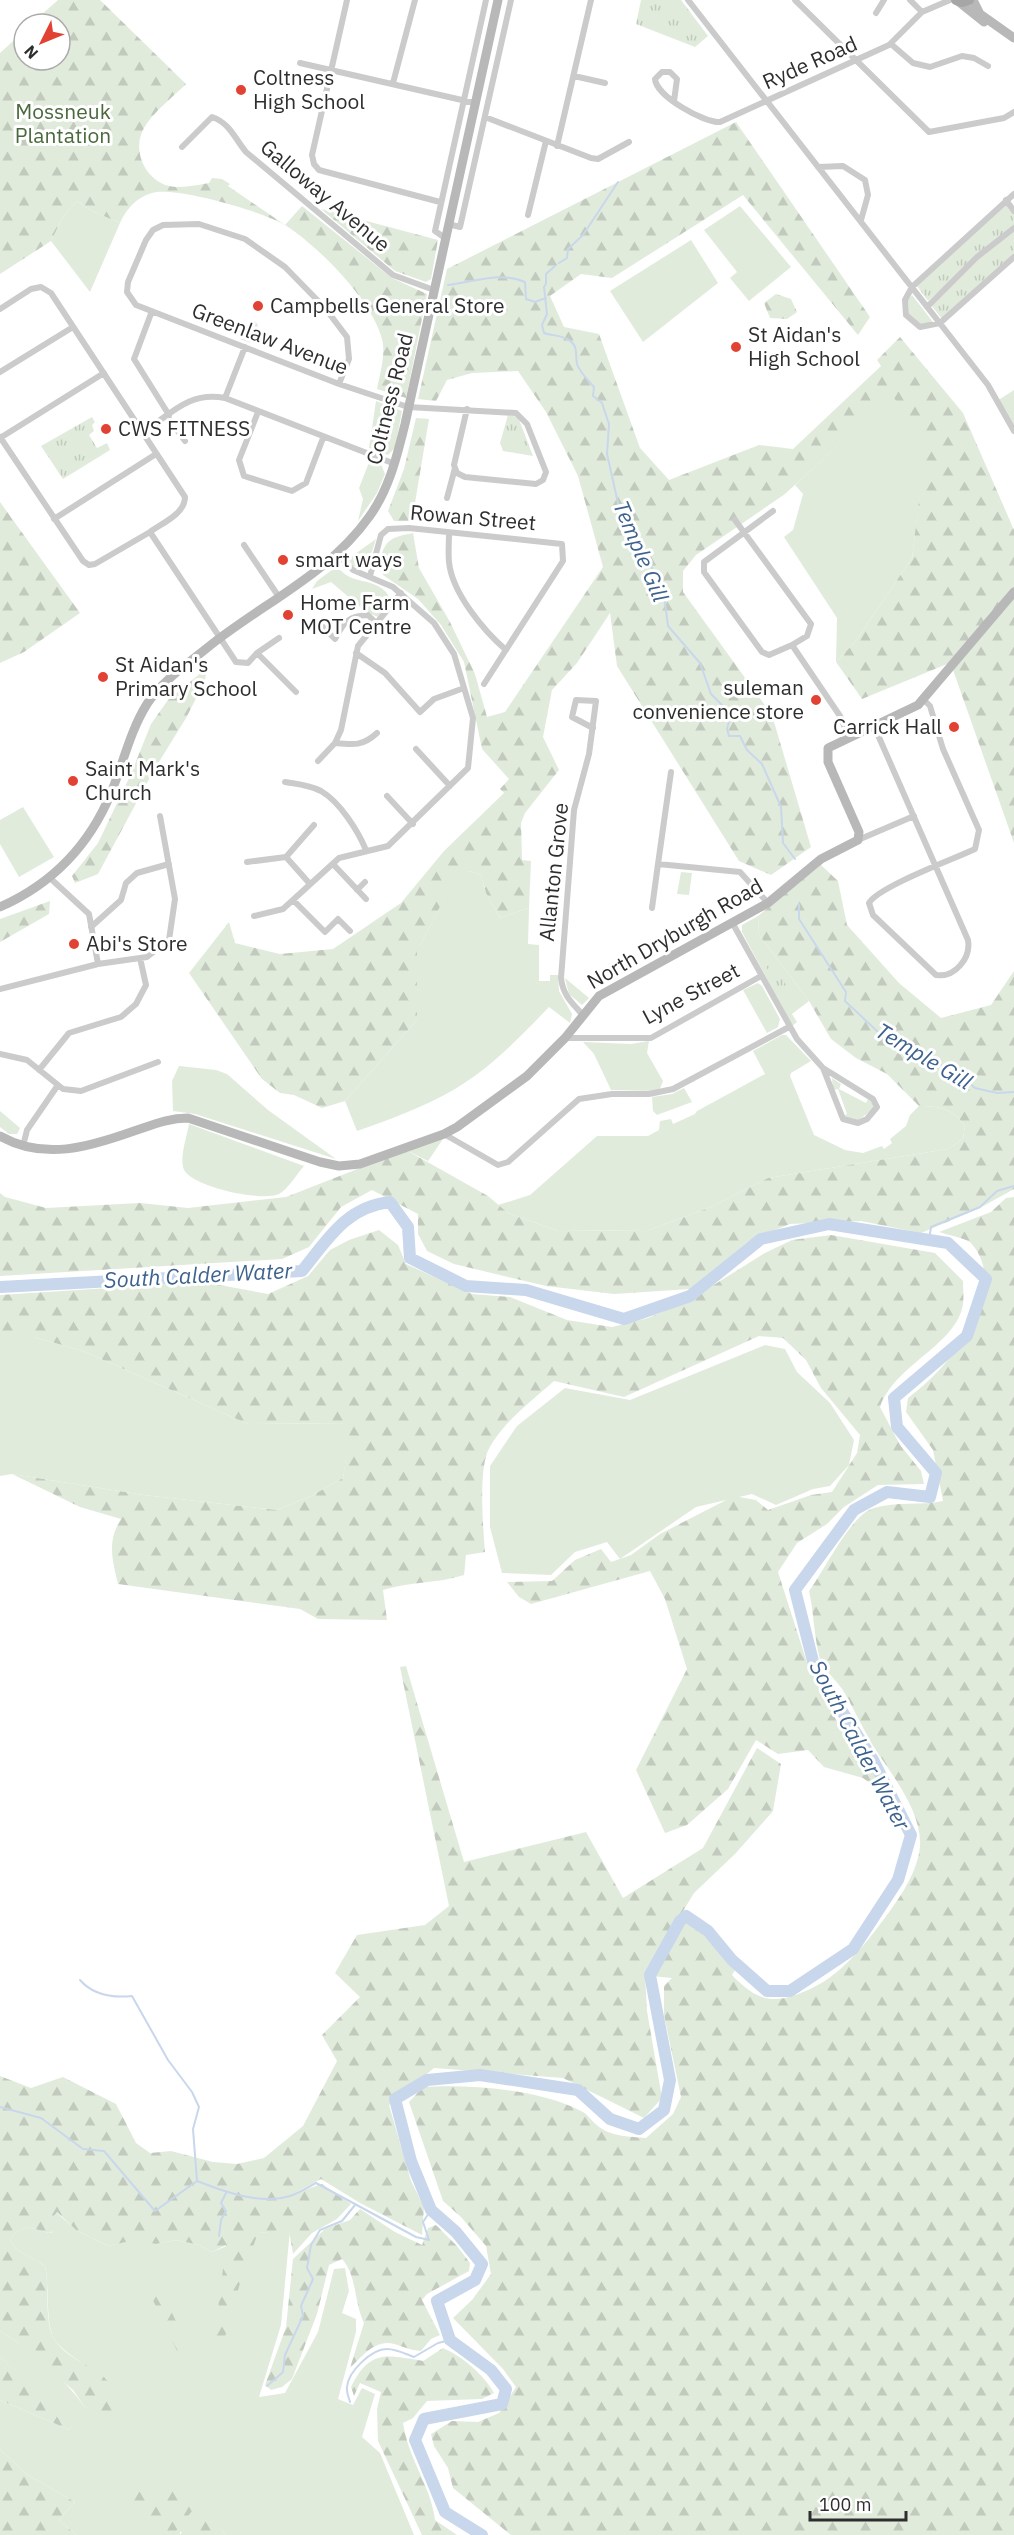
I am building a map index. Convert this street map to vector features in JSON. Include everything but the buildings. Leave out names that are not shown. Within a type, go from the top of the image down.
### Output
[{"type":"street","points":[[347,0],[312,155],[314,164],[319,170],[440,202]]},
{"type":"street","points":[[393,82],[415,0]]},
{"type":"street","name":"Coltness Road","points":[[445,238],[435,231],[486,0]]},
{"type":"street","name":"Coltness Road","points":[[0,907],[50,879],[80,849],[99,817],[148,704],[164,685],[235,623],[255,608],[279,597],[337,554],[370,516],[395,464],[498,0]]},
{"type":"street","points":[[448,224],[460,227],[511,0]]},
{"type":"street","points":[[557,146],[591,0]]},
{"type":"street","points":[[688,0],[988,385],[1014,431]]},
{"type":"street","points":[[795,0],[929,132],[1004,118],[1014,112]]},
{"type":"street","points":[[876,13],[884,0]]},
{"type":"street","points":[[909,0],[922,12]]},
{"type":"street","points":[[962,0],[977,19],[993,24],[1014,38]]},
{"type":"street","name":"Ryde Road","points":[[674,101],[676,80],[670,72],[662,72],[655,79],[655,85],[662,94],[674,101],[715,122],[767,101],[891,44],[922,12],[962,0]]},
{"type":"street","points":[[891,44],[913,63],[930,67],[962,56],[974,58],[988,66]]},
{"type":"street","points":[[300,63],[393,82],[476,103]]},
{"type":"street","points":[[574,76],[605,83]]},
{"type":"street","name":"Galloway Avenue","points":[[182,147],[212,117],[217,119],[230,128],[246,152],[393,274],[434,290]]},
{"type":"street","points":[[485,117],[557,146],[598,159],[629,142]]},
{"type":"street","points":[[528,215],[546,141]]},
{"type":"street","points":[[818,167],[843,166],[865,180],[868,195],[861,220]]},
{"type":"street","points":[[1014,194],[912,287],[905,300],[906,315],[920,327],[940,323],[1014,257]]},
{"type":"street","points":[[1006,200],[1014,211]]},
{"type":"street","name":"Greenlaw Avenue","points":[[339,384],[349,359],[347,337],[325,308],[285,267],[245,239],[199,224],[163,225],[153,230],[146,240],[128,282],[127,292],[136,305],[339,384],[408,407],[516,413],[527,424],[546,472],[543,480],[536,484],[465,477],[455,468]]},
{"type":"street","points":[[927,307],[977,257],[1014,228]]},
{"type":"street","points":[[0,309],[31,289],[43,288],[51,293],[104,373],[142,433],[186,497],[185,505],[150,532],[95,564],[88,565],[0,438],[104,373]]},
{"type":"street","points":[[152,311],[134,359],[185,441]]},
{"type":"street","points":[[0,372],[73,327]]},
{"type":"street","points":[[225,398],[245,347]]},
{"type":"street","points":[[142,433],[196,397],[209,395],[225,398],[323,438],[395,464]]},
{"type":"street","points":[[447,498],[467,409]]},
{"type":"street","points":[[258,412],[239,460],[244,476],[292,491],[306,483],[323,438]]},
{"type":"street","points":[[54,519],[156,454]]},
{"type":"street","points":[[735,520],[743,532],[811,624],[807,636],[769,655],[762,652],[704,572],[704,562],[743,532],[773,511]]},
{"type":"street","name":"Rowan Street","points":[[370,576],[381,536],[388,529],[409,528],[449,534],[554,541],[562,544],[563,561],[506,650]]},
{"type":"street","points":[[150,532],[236,662],[248,663],[257,653],[279,638]]},
{"type":"street","points":[[449,534],[449,563],[452,576],[482,629],[506,650],[484,684]]},
{"type":"street","points":[[244,545],[279,597]]},
{"type":"street","points":[[254,916],[283,909],[339,858],[388,846],[468,768],[473,718],[454,654],[434,623],[400,593],[370,576],[353,570],[337,554]]},
{"type":"street","points":[[858,840],[859,832],[826,755],[833,744],[908,711],[923,699],[1014,592]]},
{"type":"street","points":[[318,761],[335,743],[341,730],[358,646],[400,593]]},
{"type":"street","points":[[321,625],[335,639],[346,620],[356,615],[368,615],[376,623]]},
{"type":"street","points":[[792,645],[840,716],[849,737]]},
{"type":"street","points":[[257,653],[296,692]]},
{"type":"street","points":[[356,653],[385,673],[420,712],[434,699],[464,688]]},
{"type":"street","points":[[874,726],[937,867],[969,945],[958,968],[944,976],[936,975],[873,915],[869,903],[877,893],[937,867],[975,849],[980,836],[943,749],[930,706],[923,699]]},
{"type":"street","name":"Allanton Grove","points":[[582,1014],[568,1000],[561,978],[574,810],[589,754],[593,728],[596,701],[576,700],[572,717],[593,728]]},
{"type":"street","points":[[335,743],[357,746],[377,732]]},
{"type":"street","points":[[416,749],[450,786]]},
{"type":"street","points":[[651,908],[671,772]]},
{"type":"street","points":[[285,782],[310,786],[324,792],[357,828],[366,850]]},
{"type":"street","points":[[387,796],[413,824]]},
{"type":"street","points":[[0,989],[98,964],[147,957],[170,940],[176,899],[160,816]]},
{"type":"street","name":"North Dryburgh Road","points":[[0,1136],[23,1146],[66,1151],[90,1146],[171,1119],[188,1118],[320,1162],[339,1166],[360,1164],[444,1134],[505,1094],[564,1038],[599,996],[768,903],[821,859],[914,816]]},
{"type":"street","points":[[247,862],[286,856],[314,825]]},
{"type":"street","points":[[286,856],[310,884]]},
{"type":"street","points":[[91,927],[121,900],[126,883],[137,873],[169,864]]},
{"type":"street","points":[[333,864],[366,899]]},
{"type":"street","points":[[657,864],[740,872],[768,903]]},
{"type":"street","points":[[50,879],[89,914],[98,964]]},
{"type":"street","points":[[357,890],[365,882]]},
{"type":"street","points":[[293,900],[325,932],[338,919],[350,931]]},
{"type":"street","points":[[733,924],[789,1027],[823,1068],[843,1119],[858,1123],[875,1111],[877,1107],[873,1099],[823,1068]]},
{"type":"street","points":[[39,1070],[69,1033],[121,1017],[136,1005],[146,985],[141,958]]},
{"type":"street","name":"Lyne Street","points":[[564,1038],[651,1038],[761,976]]},
{"type":"street","points":[[444,1134],[498,1165],[508,1162],[579,1099],[612,1094],[649,1094],[673,1089],[789,1027]]},
{"type":"street","points":[[0,1054],[27,1060],[63,1089],[81,1091],[158,1062]]},
{"type":"street","points":[[23,1146],[27,1130],[58,1085]]},
{"type":"green space","name":"Mossneuk Plantation","points":[[58,0],[100,0],[186,84],[153,116],[140,137],[139,147],[144,166],[157,181],[176,187],[209,183],[212,178],[222,179],[230,184],[228,186],[285,225],[240,207],[180,193],[152,193],[142,197],[125,213],[120,223],[92,211],[77,201],[63,217],[51,241],[0,274],[0,53],[12,42],[12,72],[72,72],[72,12],[44,12]]},
{"type":"green space","points":[[641,0],[681,0],[708,36],[695,47],[636,24]]},
{"type":"green space","points":[[736,122],[870,317],[858,335],[743,195],[612,278],[581,274],[550,296],[564,327],[599,334],[640,448],[669,480],[759,445],[793,449],[881,366],[877,360],[900,337],[963,413],[1014,530],[1014,843],[952,667],[947,664],[862,699],[836,662],[855,642],[912,558],[927,435],[892,396],[785,494],[696,555],[683,571],[683,592],[772,715],[811,847],[771,875],[739,861],[617,666],[610,613],[577,663],[552,690],[543,737],[559,770],[525,813],[521,823],[522,860],[531,861],[529,908],[500,918],[486,893],[481,875],[470,871],[455,877],[417,952],[417,1020],[345,1101],[322,1108],[294,1095],[280,1093],[262,1079],[189,973],[229,922],[235,943],[280,954],[333,949],[401,903],[444,851],[504,793],[500,789],[509,779],[482,749],[464,662],[441,625],[418,599],[383,575],[378,566],[385,546],[392,539],[413,533],[419,568],[450,622],[475,674],[487,717],[505,712],[603,567],[578,476],[546,412],[518,371],[472,373],[447,380],[436,401],[418,399],[447,269]]},
{"type":"green space","points":[[77,201],[92,211],[120,223],[90,292],[51,241],[63,217]]},
{"type":"green space","points":[[1006,204],[1014,214],[1014,226],[928,301],[917,286]]},
{"type":"green space","points":[[302,206],[392,278],[427,294],[406,398],[377,389],[382,364],[382,339],[376,324],[356,291],[313,246],[285,225]]},
{"type":"green space","points":[[740,206],[791,267],[749,301],[730,278],[737,272],[704,230]]},
{"type":"green space","points":[[321,209],[438,240],[431,279],[426,282],[395,271]]},
{"type":"green space","points":[[1014,231],[1014,254],[942,319],[931,305],[979,258]]},
{"type":"green space","points":[[691,240],[718,283],[643,342],[610,291]]},
{"type":"green space","points":[[776,294],[791,299],[797,312],[787,319],[770,318],[764,303]]},
{"type":"green space","points":[[912,295],[933,322],[921,325],[909,316],[908,300]]},
{"type":"green space","points":[[249,321],[255,321],[258,325],[251,343],[240,339]]},
{"type":"green space","points":[[1014,390],[1014,431],[997,401]]},
{"type":"green space","points":[[892,395],[928,435],[912,558],[855,642],[836,662],[837,618],[784,537],[793,530],[803,494],[795,485]]},
{"type":"green space","points":[[376,401],[402,411],[395,448],[388,455],[369,448]]},
{"type":"green space","points":[[508,415],[518,417],[533,456],[503,451],[500,443]]},
{"type":"green space","points":[[92,417],[95,422],[92,425],[94,431],[89,435],[97,448],[107,443],[110,450],[63,479],[41,446]]},
{"type":"green space","points":[[416,418],[429,419],[412,521],[394,521],[388,511],[404,469]]},
{"type":"green space","points":[[370,460],[381,464],[385,474],[377,493],[358,521],[363,499],[359,488]]},
{"type":"green space","points":[[0,502],[80,613],[24,652],[0,663]]},
{"type":"green space","points":[[376,539],[368,564],[363,568],[353,566],[348,559]]},
{"type":"green space","points":[[336,567],[350,577],[384,590],[390,599],[378,617],[365,611],[331,582],[312,589],[317,581]]},
{"type":"green space","points":[[208,667],[204,683],[186,718],[154,770],[98,874],[75,883],[72,876],[98,843],[131,774],[151,724],[168,700]]},
{"type":"green space","points":[[23,807],[54,857],[19,877],[0,844],[0,820]]},
{"type":"green space","points":[[821,865],[838,881],[847,925],[899,983],[941,1018],[991,1005],[1014,971],[1014,1189],[978,1209],[921,1233],[861,1221],[790,1224],[749,1241],[690,1289],[614,1294],[546,1286],[454,1264],[427,1251],[418,1234],[418,1214],[372,1190],[341,1207],[309,1247],[282,1259],[0,1276],[0,1193],[5,1197],[46,1208],[140,1203],[188,1208],[286,1197],[406,1150],[488,1196],[508,1213],[558,1231],[649,1230],[711,1207],[768,1178],[948,1149],[963,1139],[965,1126],[960,1120],[951,1112],[919,1106],[887,1074],[856,1058],[831,1039],[809,1001],[759,935],[758,916]]},
{"type":"green space","points":[[470,871],[481,875],[486,893],[500,918],[529,908],[528,944],[539,945],[539,981],[550,981],[550,975],[558,975],[559,991],[572,1014],[570,1023],[549,1007],[505,1051],[468,1081],[419,1107],[357,1131],[345,1101],[417,1020],[417,952],[455,876]]},
{"type":"green space","points":[[681,872],[692,873],[689,895],[677,894]]},
{"type":"green space","points":[[50,901],[49,914],[0,942],[0,919]]},
{"type":"green space","points":[[758,916],[759,935],[809,1001],[792,1014],[797,1022],[792,1026],[742,932],[742,925]]},
{"type":"green space","points":[[770,954],[787,987],[780,992],[762,959]]},
{"type":"green space","points":[[565,978],[589,998],[582,1005],[569,994]]},
{"type":"green space","points":[[758,983],[762,986],[780,1019],[778,1027],[767,1033],[743,990]]},
{"type":"green space","points":[[786,1035],[811,1061],[791,1073],[790,1076],[814,1135],[845,1150],[863,1153],[882,1146],[884,1149],[892,1143],[890,1139],[906,1126],[910,1115],[919,1106],[927,1106],[940,1108],[956,1116],[965,1126],[963,1139],[948,1149],[768,1178],[711,1207],[649,1230],[558,1231],[508,1213],[498,1205],[530,1195],[597,1136],[648,1136],[659,1130],[660,1121],[671,1119],[673,1124],[765,1074],[753,1051]]},
{"type":"green space","points":[[649,1041],[647,1053],[663,1081],[660,1089],[654,1091],[611,1090],[594,1054],[583,1042],[631,1044]]},
{"type":"green space","points":[[179,1066],[216,1070],[227,1074],[268,1110],[336,1159],[195,1114],[173,1111],[172,1081]]},
{"type":"green space","points":[[832,1078],[841,1084],[839,1089],[866,1103],[868,1099],[874,1104],[874,1109],[857,1121],[843,1116],[847,1114],[838,1089],[833,1090]]},
{"type":"green space","points":[[684,1088],[692,1102],[657,1115],[653,1111],[652,1097],[672,1094]]},
{"type":"green space","points":[[0,1111],[20,1128],[17,1134],[9,1134],[0,1127]]},
{"type":"green space","points":[[189,1124],[304,1166],[282,1192],[270,1196],[228,1191],[200,1182],[184,1170],[183,1165]]},
{"type":"green space","points":[[440,1137],[443,1139],[428,1161],[406,1150]]},
{"type":"green space","points":[[1014,1197],[1014,2535],[511,2535],[453,2488],[448,2468],[434,2446],[431,2434],[452,2421],[478,2422],[499,2413],[516,2387],[503,2369],[453,2318],[472,2300],[491,2274],[486,2246],[461,2217],[443,2201],[409,2102],[423,2087],[482,2087],[525,2093],[583,2112],[608,2132],[646,2138],[673,2114],[681,2097],[664,2015],[664,1986],[672,1978],[650,1976],[681,1921],[688,1917],[708,1932],[737,1967],[732,1975],[741,1984],[759,1996],[776,1999],[808,1990],[840,1969],[859,1950],[896,1903],[916,1866],[920,1846],[916,1819],[904,1792],[872,1744],[844,1692],[820,1659],[809,1591],[848,1531],[865,1512],[882,1506],[943,1501],[933,1450],[906,1412],[908,1398],[942,1368],[958,1348],[981,1304],[985,1282],[982,1261],[970,1242],[939,1232],[991,1212],[1006,1198]]},
{"type":"green space","points":[[379,1230],[398,1245],[406,1264],[472,1294],[510,1297],[567,1320],[612,1327],[648,1318],[688,1301],[765,1253],[792,1240],[831,1235],[935,1253],[963,1281],[963,1304],[950,1331],[898,1379],[880,1407],[900,1445],[921,1471],[924,1484],[878,1485],[844,1507],[827,1524],[797,1543],[778,1572],[809,1669],[842,1731],[867,1757],[882,1793],[863,1778],[824,1767],[808,1750],[778,1754],[756,1740],[728,1789],[687,1825],[665,1833],[636,1770],[687,1669],[665,1599],[650,1571],[531,1604],[519,1597],[507,1582],[552,1581],[575,1560],[601,1549],[611,1562],[631,1555],[660,1534],[734,1496],[756,1500],[768,1510],[811,1495],[832,1492],[857,1453],[860,1435],[821,1388],[806,1360],[783,1338],[759,1336],[624,1397],[554,1381],[508,1423],[487,1453],[482,1488],[485,1552],[466,1555],[464,1575],[383,1590],[387,1620],[318,1619],[300,1609],[118,1584],[112,1543],[121,1519],[80,1507],[12,1474],[144,1495],[277,1510],[311,1496],[343,1478],[351,1423],[248,1424],[83,1351],[34,1337],[0,1337],[0,1295],[187,1283],[220,1285],[268,1294],[308,1276],[330,1250],[349,1240]]},
{"type":"green space","points":[[0,1337],[34,1337],[83,1351],[248,1424],[352,1423],[343,1478],[311,1496],[277,1510],[144,1495],[12,1474],[0,1476]]},
{"type":"green space","points":[[765,1345],[785,1349],[797,1372],[830,1403],[854,1440],[849,1465],[830,1486],[813,1489],[776,1505],[752,1494],[696,1507],[620,1559],[607,1542],[575,1552],[551,1575],[502,1573],[490,1527],[490,1466],[517,1426],[565,1388],[630,1400]]},
{"type":"green space","points":[[406,1666],[464,1862],[586,1832],[623,1898],[703,1848],[757,1748],[781,1764],[773,1811],[735,1854],[694,1893],[645,1974],[647,2011],[662,2098],[644,2118],[563,2078],[434,2068],[389,2105],[411,2181],[424,2207],[422,2235],[360,2203],[321,2179],[295,2193],[322,2184],[351,2204],[337,2219],[312,2233],[293,2254],[289,2231],[258,2233],[242,2276],[221,2351],[214,2341],[226,2245],[212,2252],[199,2245],[176,2240],[156,2244],[134,2240],[108,2246],[76,2230],[57,2212],[52,2218],[54,2231],[49,2233],[28,2227],[16,2232],[10,2240],[16,2249],[45,2266],[48,2317],[57,2343],[67,2353],[106,2378],[112,2387],[116,2416],[107,2420],[86,2409],[73,2390],[16,2341],[0,2331],[0,2076],[31,2088],[63,2077],[116,2104],[136,2143],[150,2153],[171,2151],[213,2162],[237,2164],[264,2158],[303,2126],[337,2061],[322,2035],[360,1997],[335,1973],[357,1935],[425,1925],[449,1906],[400,1667]]},
{"type":"green space","points":[[360,2209],[395,2232],[422,2245],[428,2228],[436,2225],[470,2263],[469,2271],[427,2294],[422,2300],[440,2335],[431,2339],[421,2351],[387,2343],[375,2346],[350,2368],[364,2323],[353,2281],[342,2259],[329,2265],[317,2314],[292,2379],[282,2387],[271,2390],[265,2385],[286,2327],[293,2259],[325,2229],[350,2220]]},
{"type":"green space","points":[[56,2212],[76,2230],[108,2246],[134,2239],[156,2244],[176,2240],[199,2245],[212,2252],[258,2233],[290,2230],[281,2325],[259,2397],[285,2393],[318,2332],[334,2269],[345,2268],[349,2291],[342,2313],[356,2319],[356,2332],[338,2399],[353,2405],[362,2388],[375,2394],[362,2437],[380,2453],[414,2535],[226,2535],[221,2529],[180,2532],[180,2535],[76,2535],[59,2520],[75,2502],[26,2474],[0,2449],[0,2400],[70,2430],[72,2420],[0,2357],[0,2331],[47,2366],[68,2386],[86,2409],[107,2379],[74,2358],[57,2343],[50,2327],[45,2266],[16,2249],[10,2240],[16,2232],[28,2227],[53,2232],[51,2218]]},
{"type":"green space","points":[[144,2265],[183,2338],[186,2352],[180,2357],[139,2271]]},
{"type":"green space","points":[[443,2348],[472,2367],[494,2393],[482,2399],[427,2401],[413,2418],[403,2423],[410,2449],[433,2508],[435,2520],[457,2535],[422,2535],[378,2441],[377,2409],[381,2392],[360,2383],[354,2396],[351,2387],[365,2366],[372,2360],[399,2357],[423,2361]]},
{"type":"green space","points":[[0,2357],[73,2419],[70,2430],[0,2400]]},
{"type":"green space","points":[[0,2449],[26,2474],[75,2502],[59,2520],[76,2535],[0,2535]]},
{"type":"green space","points":[[176,2481],[192,2511],[173,2535],[130,2506],[122,2491],[143,2491]]},
{"type":"green space","points":[[209,2510],[221,2522],[221,2529],[226,2535],[180,2535],[191,2517]]},
{"type":"waterway","name":"Temple Gill","points":[[559,263],[567,258],[568,249],[583,235],[618,182]]},
{"type":"waterway","name":"Temple Gill","points":[[555,266],[546,274],[544,287],[547,314],[542,325],[544,333],[571,341],[576,350],[578,367],[594,387],[593,396],[602,403],[609,424],[607,454],[620,512],[638,537],[664,595],[668,626],[700,663],[711,694],[731,714],[727,729],[729,736],[740,736],[747,750],[762,764],[781,807],[783,843],[795,859]]},
{"type":"waterway","name":"Temple Gill","points":[[448,285],[506,277],[525,282],[526,299],[535,302],[546,298]]},
{"type":"waterway","name":"Temple Gill","points":[[799,904],[799,919],[846,992],[845,1001],[877,1031],[933,1058],[958,1079],[967,1081],[975,1088],[997,1093],[1014,1092]]},
{"type":"waterway","name":"Temple Gill","points":[[929,1240],[931,1227],[980,1207],[997,1191],[1014,1186]]},
{"type":"waterway","name":"South Calder Water","points":[[0,1287],[302,1271],[339,1226],[361,1210],[390,1202],[408,1227],[410,1258],[466,1286],[526,1290],[624,1319],[690,1296],[761,1239],[829,1224],[948,1243],[986,1279],[967,1336],[894,1398],[897,1427],[936,1473],[930,1497],[887,1492],[854,1510],[795,1590],[815,1669],[873,1760],[911,1835],[898,1880],[853,1949],[790,1991],[767,1991],[732,1960],[708,1931],[686,1916],[680,1921],[650,1975],[670,2080],[664,2110],[639,2129],[610,2119],[578,2090],[480,2075],[427,2080],[395,2099],[411,2161],[431,2210],[456,2232],[482,2264],[475,2280],[437,2301],[450,2340],[491,2370],[506,2389],[502,2404],[424,2419],[415,2440],[445,2512],[482,2535]]},
{"type":"waterway","points":[[80,1980],[97,1992],[132,1996],[168,2060],[192,2092],[199,2107],[193,2129],[197,2181]]},
{"type":"waterway","points":[[0,2107],[41,2118],[83,2149],[104,2151],[155,2211],[197,2181],[231,2193],[267,2199],[290,2196],[316,2183],[416,2237],[429,2240],[423,2222],[431,2210]]},
{"type":"waterway","points":[[219,2236],[221,2220],[226,2211],[221,2203],[226,2193]]},
{"type":"waterway","points":[[267,2386],[283,2372],[285,2355],[303,2316],[301,2306],[313,2279],[307,2268],[311,2245],[320,2230],[342,2221],[355,2205]]},
{"type":"waterway","points":[[350,2402],[347,2393],[348,2381],[361,2362],[374,2353],[390,2349],[414,2357],[438,2343],[450,2340]]},
{"type":"place","name":"Coltness High School","points":[[241,90]]},
{"type":"place","name":"Campbells General Store","points":[[258,306]]},
{"type":"place","name":"St Aidan's High School","points":[[736,347]]},
{"type":"place","name":"CWS FITNESS","points":[[106,429]]},
{"type":"place","name":"smart ways","points":[[283,560]]},
{"type":"place","name":"Home Farm MOT Centre","points":[[288,615]]},
{"type":"place","name":"St Aidan's Primary School","points":[[103,677]]},
{"type":"place","name":"suleman convenience store","points":[[816,700]]},
{"type":"place","name":"Carrick Hall","points":[[954,727]]},
{"type":"place","name":"Saint Mark's Church","points":[[73,781]]},
{"type":"place","name":"Abi's Store","points":[[74,944]]}]
